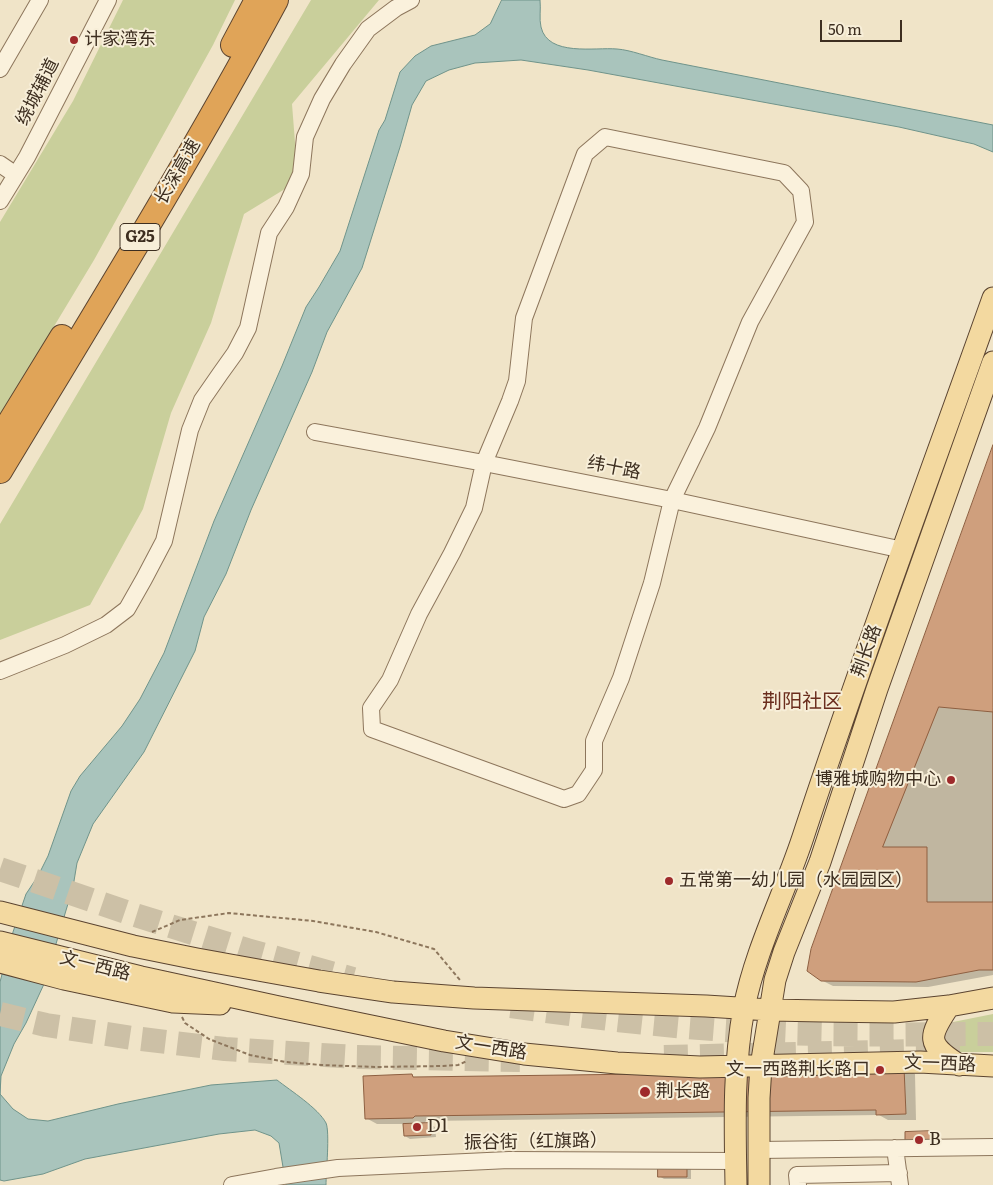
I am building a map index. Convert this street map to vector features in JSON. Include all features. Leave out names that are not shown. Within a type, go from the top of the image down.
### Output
[{"type":"highway","name":"长深高速","points":[[0,438],[119,244],[227,58],[257,0]]},
{"type":"highway","name":"长深高速","points":[[0,472],[239,69],[276,0]]},
{"type":"main road","name":"荆长路","points":[[736,1185],[736,1067],[744,1008],[752,977],[761,948],[797,858],[854,685],[993,298]]},
{"type":"main road","name":"荆长路","points":[[759,1185],[758,1098],[775,980],[784,952],[820,862],[877,689],[993,362]]},
{"type":"main road","points":[[0,900],[75,931]]},
{"type":"main road","name":"文一西路","points":[[0,912],[133,946],[319,981],[393,992],[474,998],[770,1010],[894,1012],[949,1006],[993,998]]},
{"type":"main road","name":"文一西路","points":[[0,942],[67,969],[141,977],[444,1041],[524,1054],[617,1063],[700,1067],[920,1062],[993,1066]]},
{"type":"main road","points":[[0,962],[67,969],[173,1002],[279,1007]]},
{"type":"main road","points":[[949,1006],[936,1024],[934,1042],[945,1056],[959,1064]]},
{"type":"street","points":[[0,69],[40,0]]},
{"type":"street","name":"绕城辅道","points":[[0,201],[27,157],[108,0]]},
{"type":"street","points":[[0,671],[65,645],[106,625],[127,609],[164,541],[190,430],[202,400],[235,353],[248,328],[269,233],[286,207],[301,174],[305,137],[322,99],[343,64],[368,29],[396,8],[411,0]]},
{"type":"street","points":[[605,138],[784,173],[801,191],[805,222],[750,322],[707,428],[672,500],[652,582],[621,678],[594,741],[594,770],[578,794],[564,799],[372,729],[372,708],[390,680],[419,614],[474,508],[484,462],[517,381],[524,318],[584,154],[605,138]]},
{"type":"street","points":[[0,164],[16,175]]},
{"type":"street","name":"纬十路","points":[[315,432],[484,462],[903,550]]},
{"type":"street","points":[[759,1150],[993,1147]]},
{"type":"street","points":[[798,1185],[797,1175],[899,1179],[895,1148]]},
{"type":"street","name":"振谷街（红旗路）","points":[[232,1185],[338,1168],[509,1160],[735,1161]]},
{"type":"path","points":[[133,946],[151,933],[180,920],[190,918],[230,913],[313,922],[376,932],[434,949],[474,998]]},
{"type":"path","points":[[173,1002],[185,1023],[209,1039],[250,1055],[286,1062],[375,1067],[443,1066],[458,1065],[474,1059]]},
{"type":"green space","points":[[123,0],[235,0],[213,45],[94,260],[0,416],[0,222],[73,101]]},
{"type":"green space","points":[[311,0],[379,0],[292,104],[298,181],[244,214],[211,323],[171,413],[143,509],[90,605],[0,640],[0,524]]},
{"type":"green space","points":[[993,1014],[993,1052],[960,1052],[944,1049],[943,1024]]},
{"type":"water","points":[[502,0],[540,0],[540,24],[545,36],[553,43],[562,47],[634,52],[662,60],[993,125],[993,152],[974,144],[899,127],[588,70],[521,60],[475,63],[449,70],[426,81],[412,105],[362,268],[327,332],[312,372],[251,510],[226,574],[204,617],[195,651],[144,752],[93,824],[77,863],[73,887],[44,984],[14,1044],[1,1076],[0,1094],[0,982],[13,932],[26,894],[48,856],[71,791],[80,776],[122,726],[140,699],[164,653],[214,521],[306,307],[340,251],[400,72],[415,56],[431,46],[475,35],[490,24]]},
{"type":"water","points":[[277,1080],[311,1106],[326,1123],[328,1143],[326,1185],[286,1185],[279,1143],[271,1136],[255,1130],[219,1134],[85,1159],[43,1174],[4,1181],[0,1180],[0,1094],[13,1109],[28,1119],[48,1121],[118,1104],[211,1085]]},
{"type":"building","points":[[993,445],[993,970],[979,970],[916,982],[821,981],[807,971],[811,949]]},
{"type":"building","name":"博雅城购物中心","points":[[939,707],[993,712],[993,902],[927,902],[927,847],[883,847]]},
{"type":"building","name":"荆长路","points":[[904,1067],[906,1114],[876,1115],[876,1110],[415,1116],[413,1118],[365,1119],[363,1076],[412,1074],[413,1077],[874,1071]]},
{"type":"building","name":"D1","points":[[430,1123],[431,1135],[404,1136],[403,1124]]},
{"type":"building","name":"B","points":[[933,1131],[934,1142],[905,1143],[905,1132]]},
{"type":"building","points":[[658,1165],[687,1165],[687,1177],[658,1177]]},
{"type":"tunnel","points":[[0,869],[132,914],[247,950],[353,979]]},
{"type":"tunnel","points":[[511,1006],[636,1022],[730,1030],[819,1034],[993,1034]]},
{"type":"tunnel","points":[[0,1014],[46,1025],[225,1049],[356,1057],[520,1060]]},
{"type":"tunnel","points":[[664,1057],[960,1050]]},
{"type":"place","name":"计家湾东","points":[[74,40]]},
{"type":"place","name":"博雅城购物中心","points":[[951,780]]},
{"type":"place","name":"五常第一幼儿园（水园园区）","points":[[669,881]]},
{"type":"place","name":"文一西路荆长路口","points":[[880,1070]]},
{"type":"place","name":"荆长路","points":[[645,1092]]},
{"type":"place","name":"D1","points":[[417,1127]]},
{"type":"place","name":"B","points":[[919,1140]]},
{"type":"district","name":"荆阳社区","points":[[802,702]]}]
